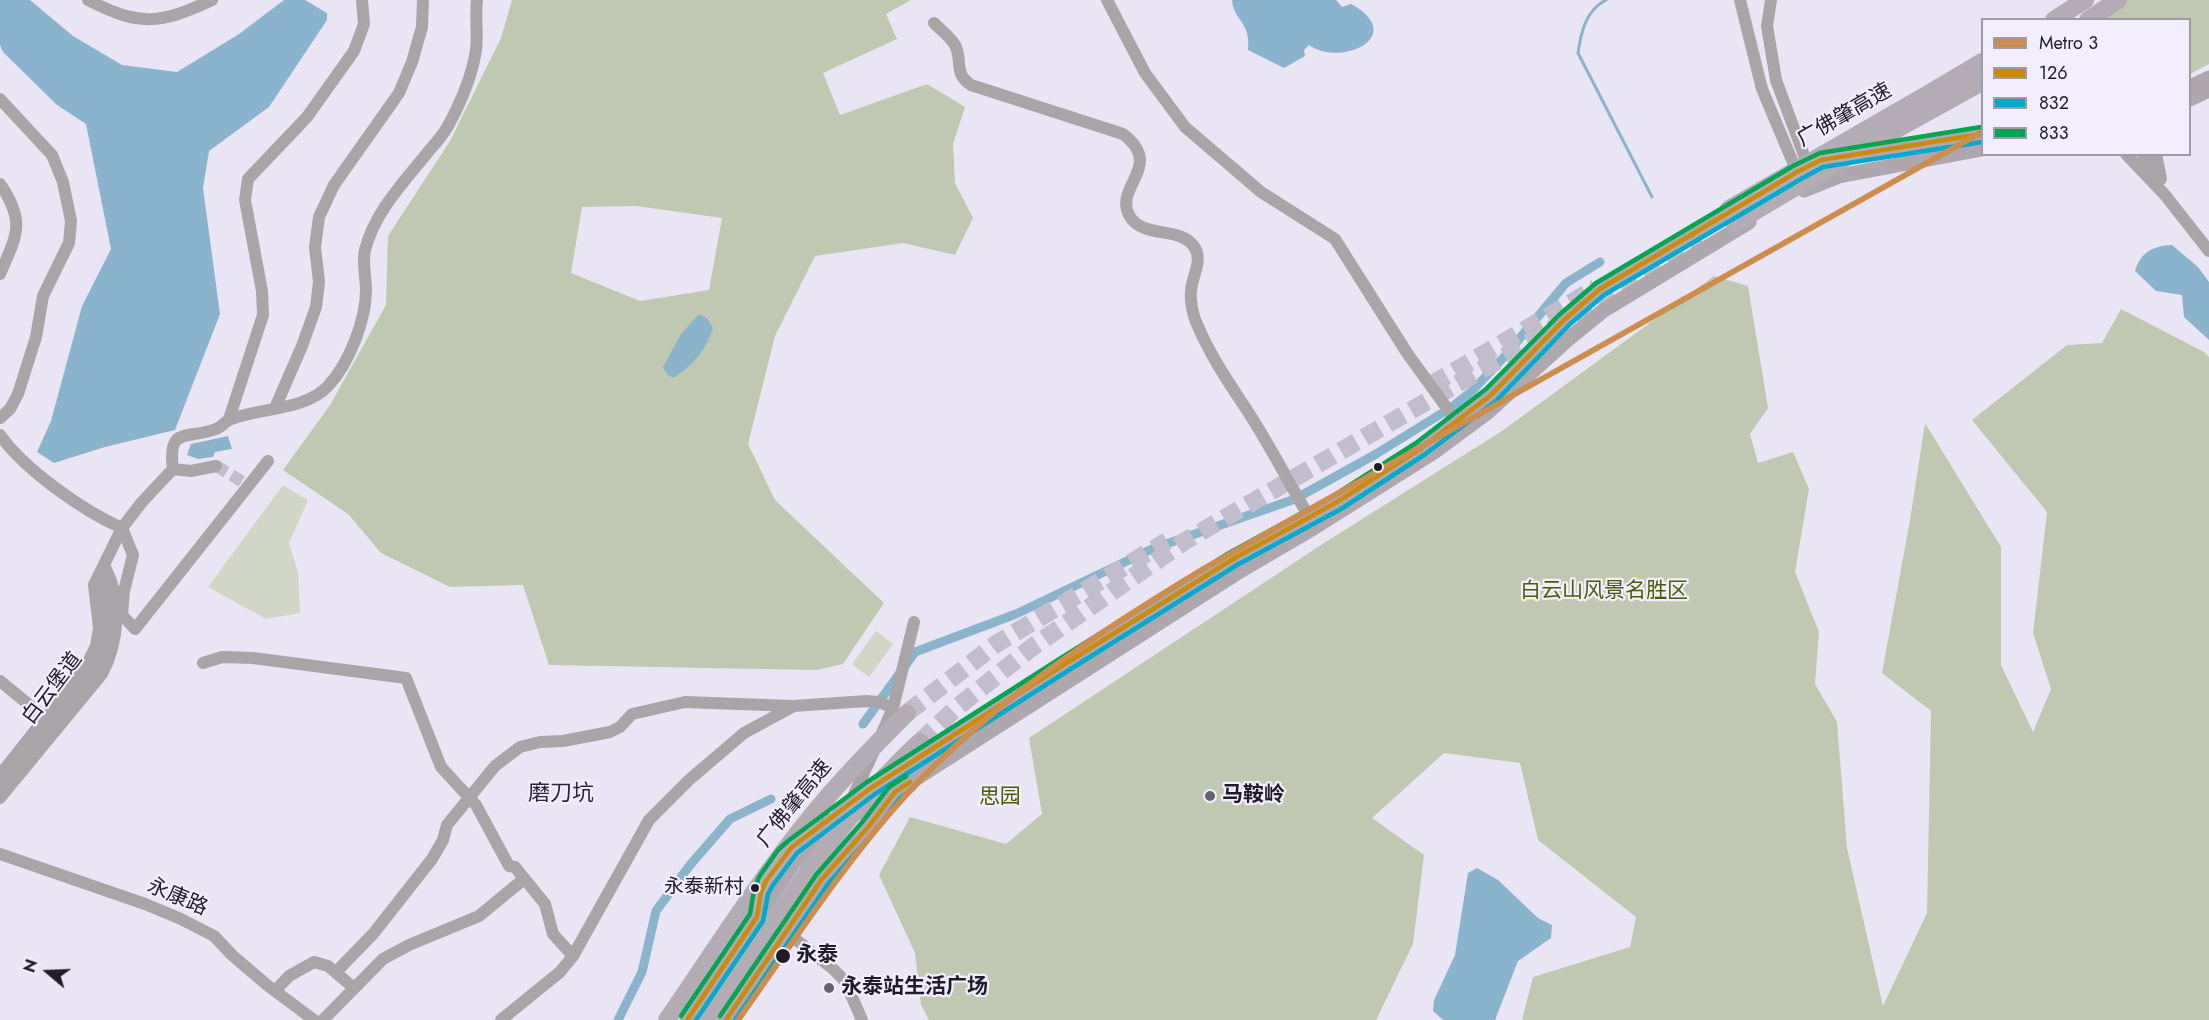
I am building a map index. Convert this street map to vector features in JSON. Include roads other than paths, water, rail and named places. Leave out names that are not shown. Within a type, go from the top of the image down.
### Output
[{"type":"highway","points":[[2057,18],[2085,0]]},
{"type":"highway","points":[[2091,18],[2118,0]]},
{"type":"highway","name":"广佛肇高速","points":[[1981,63],[1732,216],[1834,164],[1981,83]]},
{"type":"highway","name":"广佛肇高速","points":[[667,1020],[796,835],[900,711]]},
{"type":"highway","points":[[708,1020],[799,885],[837,834],[883,777],[920,742]]},
{"type":"main road","points":[[2191,87],[2209,78]]},
{"type":"main road","points":[[2191,99],[2209,90]]},
{"type":"main road","points":[[687,1020],[799,857],[850,803],[1144,614],[1233,559],[1337,502],[1457,422],[1491,395],[1571,314],[1600,289],[1802,169],[1835,156],[1981,134]]},
{"type":"main road","points":[[728,1017],[784,931],[822,879],[870,825],[895,792],[1240,570],[1324,522],[1434,452],[1488,412],[1593,318],[1663,272],[1816,184],[1857,172],[1981,149]]},
{"type":"main road","points":[[850,803],[866,813],[870,819],[870,825]]},
{"type":"street","points":[[88,0],[115,14],[152,21],[180,15],[212,0]]},
{"type":"street","points":[[229,419],[263,315],[262,291],[245,200],[248,179],[307,117],[354,51],[364,24],[362,0]]},
{"type":"street","points":[[275,408],[302,346],[316,306],[319,282],[315,248],[319,217],[334,185],[399,93],[412,62],[422,27],[423,0]]},
{"type":"street","points":[[173,469],[170,454],[172,446],[178,439],[188,434],[218,429],[229,419],[313,399],[329,385],[350,351],[362,322],[366,293],[364,252],[374,223],[447,128],[465,88],[476,49],[474,19],[477,0]]},
{"type":"street","points":[[1107,0],[1145,73],[1185,127],[1261,192],[1335,239],[1407,353],[1457,422]]},
{"type":"street","points":[[1740,0],[1762,89],[1802,169]]},
{"type":"street","points":[[1772,0],[1767,26],[1776,80],[1802,169]]},
{"type":"street","points":[[2096,0],[2099,18]]},
{"type":"street","points":[[934,23],[956,47],[963,80],[971,85],[1123,134],[1134,142],[1141,154],[1139,167],[1126,203],[1128,212],[1132,220],[1147,229],[1186,237],[1197,249],[1198,267],[1190,292],[1196,321],[1214,360],[1270,447],[1309,517]]},
{"type":"street","points":[[0,99],[52,155],[63,182],[71,220],[69,243],[43,296],[36,337],[18,394],[10,409],[0,418]]},
{"type":"street","points":[[2128,156],[2165,195],[2209,250]]},
{"type":"street","points":[[2144,156],[2165,195]]},
{"type":"street","points":[[2156,156],[2165,195]]},
{"type":"street","points":[[0,184],[12,201],[18,230],[0,274]]},
{"type":"street","points":[[0,435],[12,452],[66,495],[99,518],[122,528],[133,555],[124,591],[122,615],[135,629],[268,461]]},
{"type":"street","points":[[173,469],[191,471],[216,466]]},
{"type":"street","points":[[0,775],[85,668],[96,646],[99,627],[94,585],[105,567],[112,546],[122,528],[148,495],[173,469]]},
{"type":"street","points":[[0,798],[102,674],[110,659],[116,620],[112,581],[105,567]]},
{"type":"street","name":"白云堡道","points":[[0,787],[95,671],[105,645],[107,629],[108,614],[103,583],[105,567]]},
{"type":"street","points":[[850,803],[900,711],[898,686],[914,622]]},
{"type":"street","points":[[203,663],[222,657],[253,658],[406,678],[441,767],[471,798],[509,866],[515,867],[545,904],[554,934],[573,956]]},
{"type":"street","points":[[0,681],[58,728]]},
{"type":"street","points":[[336,972],[373,934],[425,867],[443,840],[447,825],[495,766],[520,747],[610,732],[620,727],[632,714],[686,702],[793,706],[873,702],[900,711]]},
{"type":"street","points":[[501,1020],[560,972],[573,956],[648,820],[689,780],[744,733],[793,706]]},
{"type":"street","points":[[728,1017],[749,962],[813,865],[854,819],[875,803],[895,792],[890,776]]},
{"type":"street","name":"永康路","points":[[0,854],[145,904],[214,936],[232,955],[314,1020]]},
{"type":"street","points":[[323,1020],[383,959],[409,945],[479,916],[524,879]]},
{"type":"street","points":[[784,931],[832,968],[845,981],[862,1020]]},
{"type":"street","points":[[275,991],[289,976],[314,962],[328,966],[354,988]]},
{"type":"water","points":[[0,0],[30,0],[73,36],[122,65],[177,72],[239,34],[284,0],[305,0],[327,13],[327,20],[269,107],[209,151],[203,188],[220,314],[175,430],[105,447],[54,463],[37,452],[51,421],[82,306],[111,249],[86,124],[57,105],[3,52],[0,45]]},
{"type":"water","points":[[1232,0],[1336,0],[1342,7],[1351,4],[1367,16],[1373,27],[1372,37],[1364,45],[1352,51],[1337,53],[1322,51],[1309,45],[1304,50],[1305,56],[1284,68],[1248,50],[1247,33],[1233,7]]},
{"type":"water","points":[[2172,245],[2198,267],[2209,282],[2209,340],[2184,317],[2182,295],[2156,291],[2135,271],[2141,259],[2149,251]]},
{"type":"water","points":[[699,314],[707,318],[713,328],[710,336],[698,357],[673,378],[663,367],[681,334]]},
{"type":"water","points":[[228,436],[232,449],[215,452],[213,457],[198,459],[187,455],[191,444]]},
{"type":"water","points":[[1477,868],[1498,880],[1538,918],[1552,925],[1551,938],[1518,961],[1495,1020],[1443,1020],[1433,1011],[1434,1000],[1455,955],[1468,873]]},
{"type":"waterway","points":[[1606,0],[1599,4],[1589,16],[1578,53],[1652,197]]},
{"type":"waterway","points":[[863,724],[915,652],[1016,614],[1152,549],[1295,499],[1376,454],[1452,407],[1472,391],[1505,356],[1566,283],[1600,262]]},
{"type":"waterway","points":[[618,1020],[642,972],[656,911],[690,865],[730,819],[771,799]]},
{"type":"tunnel","points":[[920,742],[955,709],[1031,648],[1185,541],[1703,242]]},
{"type":"tunnel","points":[[1431,385],[1596,288]]},
{"type":"tunnel","points":[[216,466],[248,485]]},
{"type":"tunnel","points":[[907,713],[996,644],[1167,541]]},
{"type":"metro line","name":"3","points":[[738,1020],[839,876],[906,795],[974,729],[1047,671],[1125,618],[1205,568],[1981,133]]},
{"type":"place","name":"马鞍岭","points":[[1210,796]]},
{"type":"place","name":"永泰新村","points":[[755,888]]},
{"type":"place","name":"永泰","points":[[783,956]]},
{"type":"place","name":"永泰站生活广场","points":[[829,988]]},
{"type":"district","name":"磨刀坑","points":[[561,795]]},
{"type":"park label","name":"白云山风景名胜区","points":[[1604,592]]},
{"type":"park label","name":"思园","points":[[1000,798]]}]
